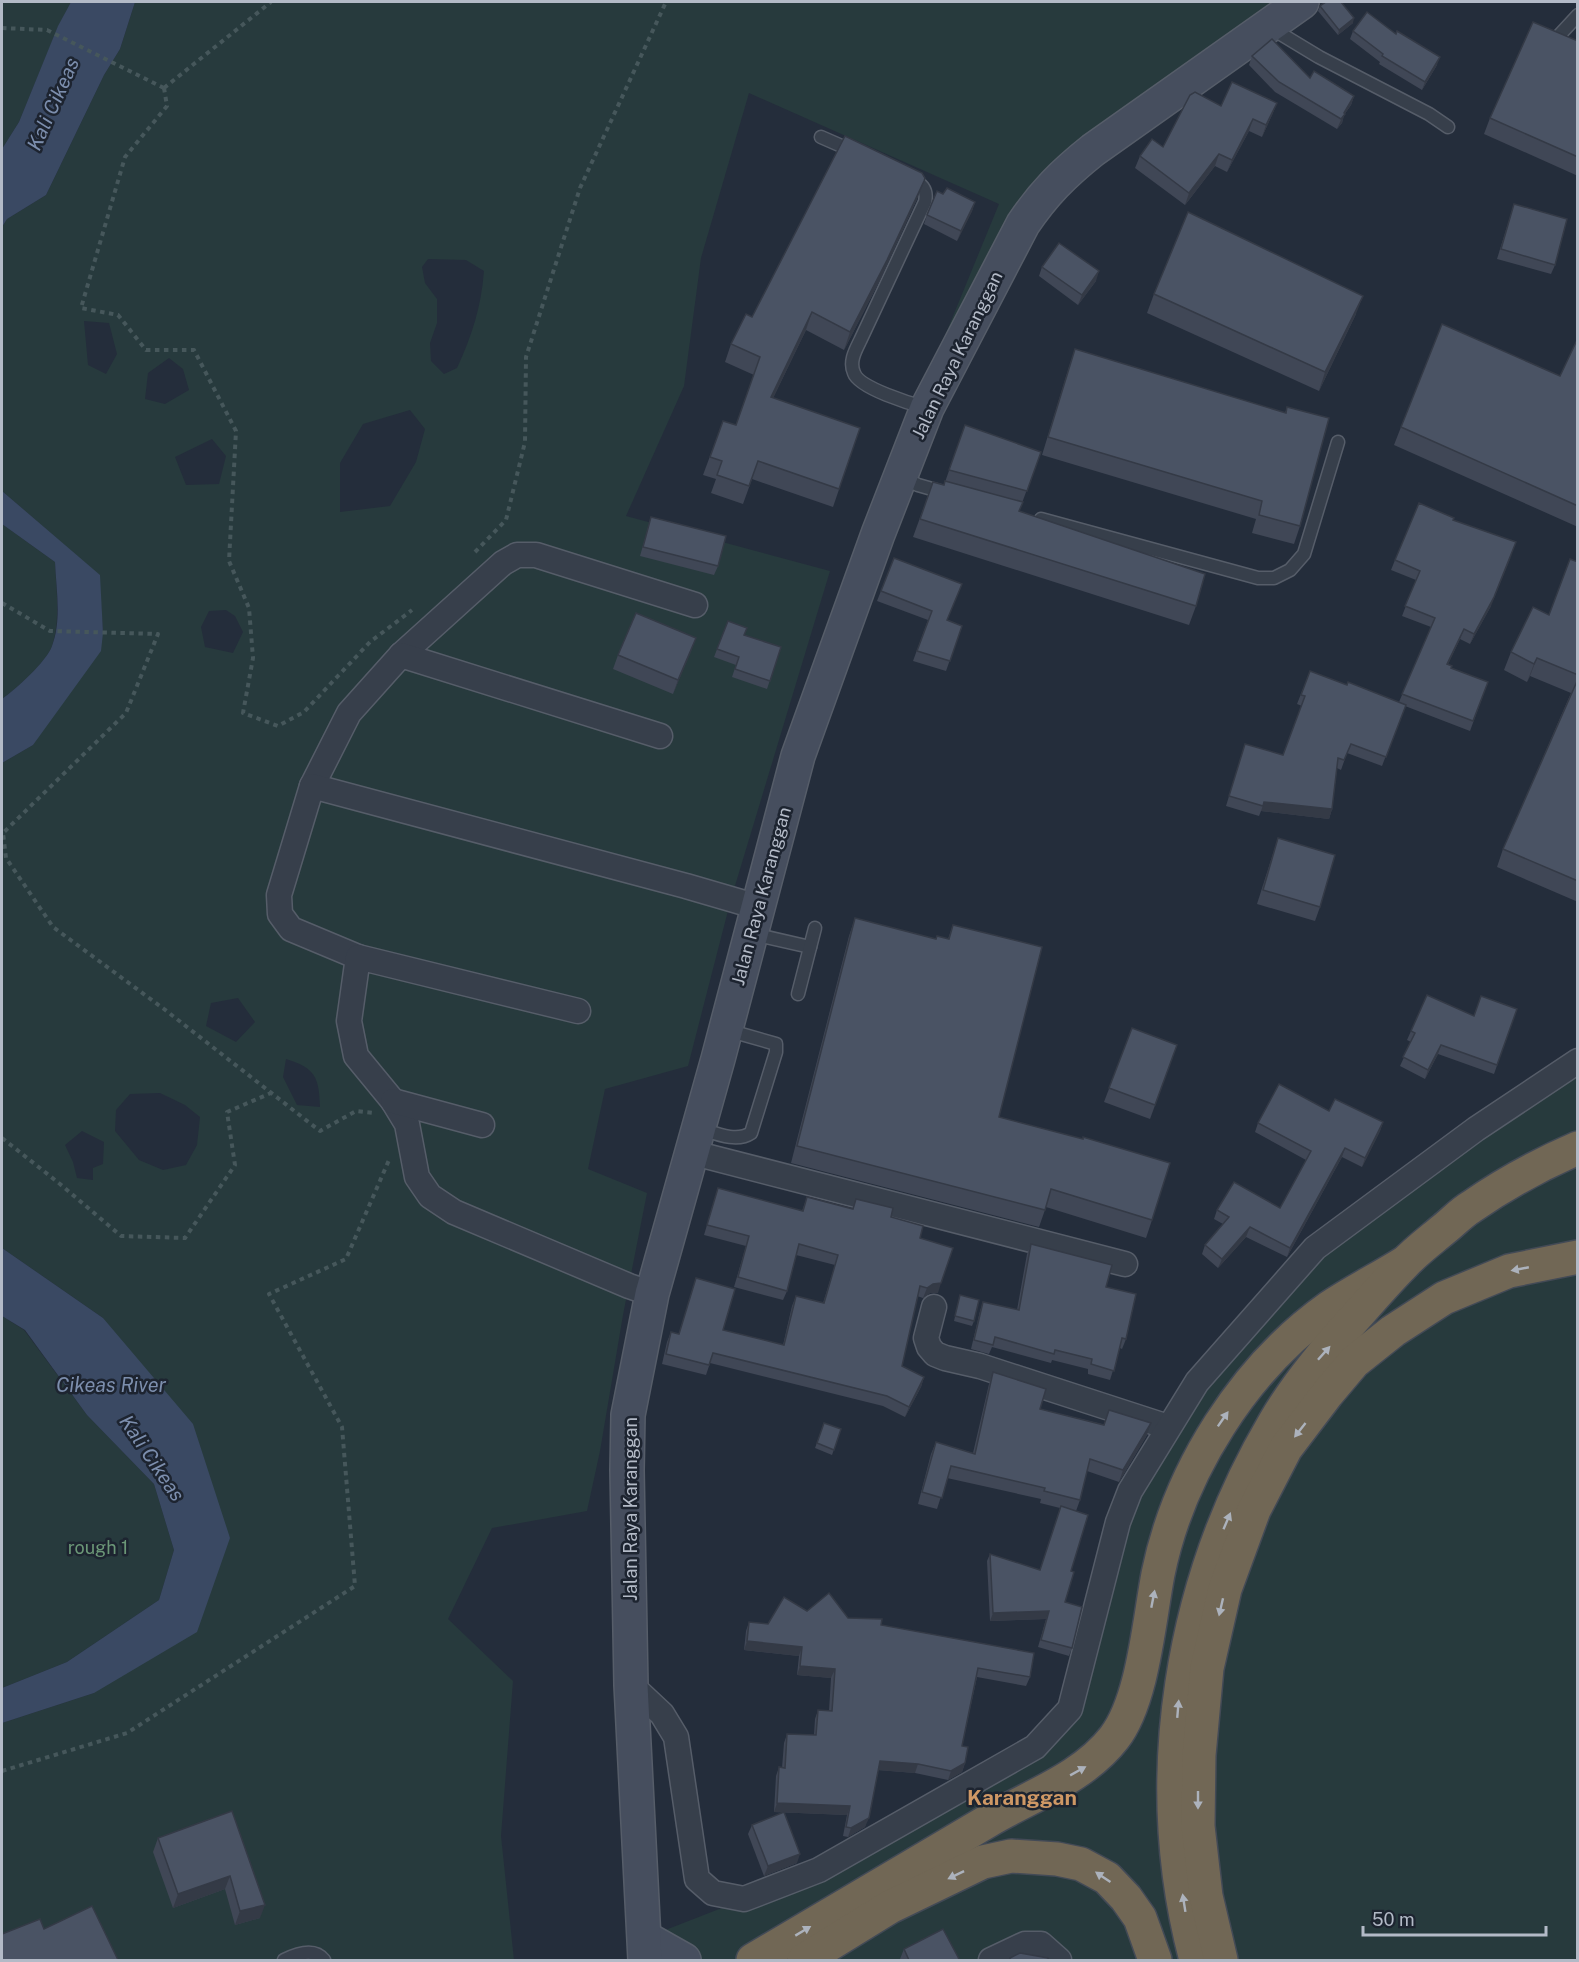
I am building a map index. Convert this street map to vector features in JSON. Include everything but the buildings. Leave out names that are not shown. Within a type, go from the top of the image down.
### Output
[{"type":"highway","points":[[1196,1960],[1177,1858],[1174,1777],[1178,1703],[1195,1609],[1216,1546],[1245,1478],[1274,1422],[1317,1359],[1404,1263],[1470,1208],[1545,1163],[1578,1148]]},
{"type":"highway","points":[[1221,1960],[1206,1896],[1198,1826],[1199,1755],[1207,1668],[1225,1589],[1254,1510],[1286,1448],[1327,1395],[1354,1362],[1393,1331],[1444,1298],[1509,1271],[1578,1257]]},
{"type":"highway","points":[[753,1960],[990,1819],[1088,1766],[1103,1752],[1116,1736],[1128,1715],[1138,1682],[1159,1570],[1176,1511],[1216,1429],[1238,1398],[1283,1348],[1330,1308],[1404,1263]]},
{"type":"highway","points":[[804,1960],[890,1907],[983,1862],[1011,1856],[1058,1859],[1081,1864],[1107,1878],[1126,1898],[1140,1918],[1155,1960]]},
{"type":"street","name":"Jalan Raya Karanggan","points":[[645,1949],[631,1685],[628,1415],[652,1294],[798,756],[878,534],[927,408],[1023,224],[1042,197],[1067,171],[1093,150],[1302,2]]},
{"type":"street","points":[[578,1011],[358,957],[291,929],[280,914],[279,895],[312,786],[349,712],[401,655],[503,563],[517,555],[536,555],[695,605]]},
{"type":"street","points":[[401,655],[660,736]]},
{"type":"street","points":[[312,786],[686,886],[754,920]]},
{"type":"street","points":[[358,957],[349,1021],[356,1056],[385,1107],[406,1124],[417,1177],[430,1196],[454,1212],[652,1294]]},
{"type":"street","points":[[631,1685],[662,1714],[676,1737],[697,1879],[713,1893],[744,1899],[819,1870],[1035,1747],[1070,1709],[1118,1522],[1130,1491],[1197,1382],[1315,1248],[1476,1129],[1578,1061]]},
{"type":"street","points":[[385,1107],[482,1125]]},
{"type":"street","points":[[694,1140],[1125,1264]]},
{"type":"street","points":[[934,1306],[926,1338],[935,1354],[980,1366],[1168,1427]]},
{"type":"street","points":[[991,1960],[1025,1944],[1041,1944],[1059,1960]]},
{"type":"street","points":[[645,1949],[684,1960]]},
{"type":"lane","points":[[1554,42],[1578,15]]},
{"type":"lane","points":[[1268,26],[1320,57],[1429,114],[1448,127]]},
{"type":"lane","points":[[821,137],[862,156]]},
{"type":"lane","points":[[903,174],[919,182],[924,188],[927,194],[925,202],[851,365],[854,376],[861,383],[927,408]]},
{"type":"lane","points":[[1031,516],[1258,578],[1274,578],[1290,570],[1304,554],[1338,442]]},
{"type":"lane","points":[[901,477],[918,485],[963,498]]},
{"type":"lane","points":[[754,920],[810,947]]},
{"type":"lane","points":[[798,994],[815,928]]},
{"type":"lane","points":[[694,1140],[744,1137],[751,1132],[776,1052],[776,1044],[725,1030]]},
{"type":"lane","points":[[284,1960],[295,1954],[303,1953],[315,1954],[324,1960]]},
{"type":"path","points":[[164,88],[271,2]]},
{"type":"path","points":[[474,554],[506,520],[525,442],[526,357],[580,188],[666,2]]},
{"type":"path","points":[[2,28],[47,30],[164,88]]},
{"type":"path","points":[[164,88],[167,106],[125,158],[81,308],[118,315],[146,350],[194,350],[236,431],[229,561],[249,608],[253,658],[243,713],[278,726],[304,712],[370,642],[414,608]]},
{"type":"path","points":[[2,603],[50,631],[158,634],[126,713],[3,833],[6,858],[53,927],[320,1131],[356,1112],[385,1107]]},
{"type":"path","points":[[2,1138],[121,1236],[185,1238],[235,1165],[227,1112],[272,1093]]},
{"type":"path","points":[[2,1771],[127,1733],[355,1586],[342,1427],[269,1294],[346,1259],[389,1158]]},
{"type":"green space","points":[[2,2],[71,2],[58,27],[19,122],[2,149]]},
{"type":"green space","points":[[135,2],[1302,2],[1093,150],[928,377],[999,204],[749,93],[701,258],[684,386],[626,516],[830,571],[731,899],[688,1066],[605,1089],[588,1169],[647,1193],[587,1511],[492,1528],[448,1619],[513,1681],[501,1836],[514,1960],[2,1960],[2,1723],[94,1693],[230,1538],[103,1318],[2,1248],[2,763],[33,745],[103,633],[99,575],[2,491],[2,227],[7,219],[46,195],[104,75],[120,49]],"holes":[[[428,259],[466,260],[484,271],[478,309],[467,344],[457,368],[444,374],[431,361],[430,343],[437,323],[437,299],[425,283],[422,267]],[[84,321],[109,323],[117,354],[106,374],[88,365]],[[169,358],[183,369],[189,390],[165,404],[145,399],[148,373]],[[410,410],[425,429],[416,462],[390,506],[340,512],[340,463],[363,424]],[[212,439],[226,456],[219,484],[186,485],[175,457]],[[226,610],[235,616],[243,632],[233,653],[205,647],[201,627],[209,611]],[[238,998],[255,1022],[236,1042],[206,1026],[211,1003]],[[286,1059],[310,1070],[317,1081],[320,1107],[297,1105],[283,1077]],[[160,1093],[185,1105],[200,1117],[197,1145],[186,1165],[163,1170],[139,1160],[115,1131],[116,1110],[130,1094]],[[82,1131],[104,1142],[103,1164],[93,1168],[93,1180],[77,1178],[65,1145]]]},
{"type":"green space","points":[[2,524],[55,562],[57,604],[55,636],[49,652],[30,675],[2,699]]},
{"type":"green space","points":[[1577,1060],[1577,1960],[1221,1960],[1206,1896],[1216,1546],[1196,1960],[804,1960],[890,1907],[753,1960],[689,1960],[645,1938],[819,1870],[1037,1746],[1070,1709],[1150,1459],[1315,1248]]},
{"type":"green space","name":"rough 1","points":[[2,1316],[24,1330],[87,1415],[154,1484],[174,1550],[159,1600],[67,1662],[2,1688]]},
{"type":"water","name":"Kali Cikeas","points":[[71,2],[135,2],[120,49],[104,75],[46,195],[7,219],[2,227],[2,149],[19,122],[58,26]]},
{"type":"water","points":[[2,491],[100,575],[103,633],[101,651],[33,745],[2,763],[2,699],[30,675],[49,652],[57,626],[58,604],[55,562],[2,524]]},
{"type":"water","name":"Cikeas River","points":[[2,1248],[103,1318],[193,1424],[230,1538],[197,1632],[94,1693],[2,1723],[2,1688],[67,1662],[159,1600],[174,1550],[154,1484],[87,1415],[25,1330],[2,1316]]},
{"type":"district","name":"Karanggan","points":[[1022,1797]]}]
